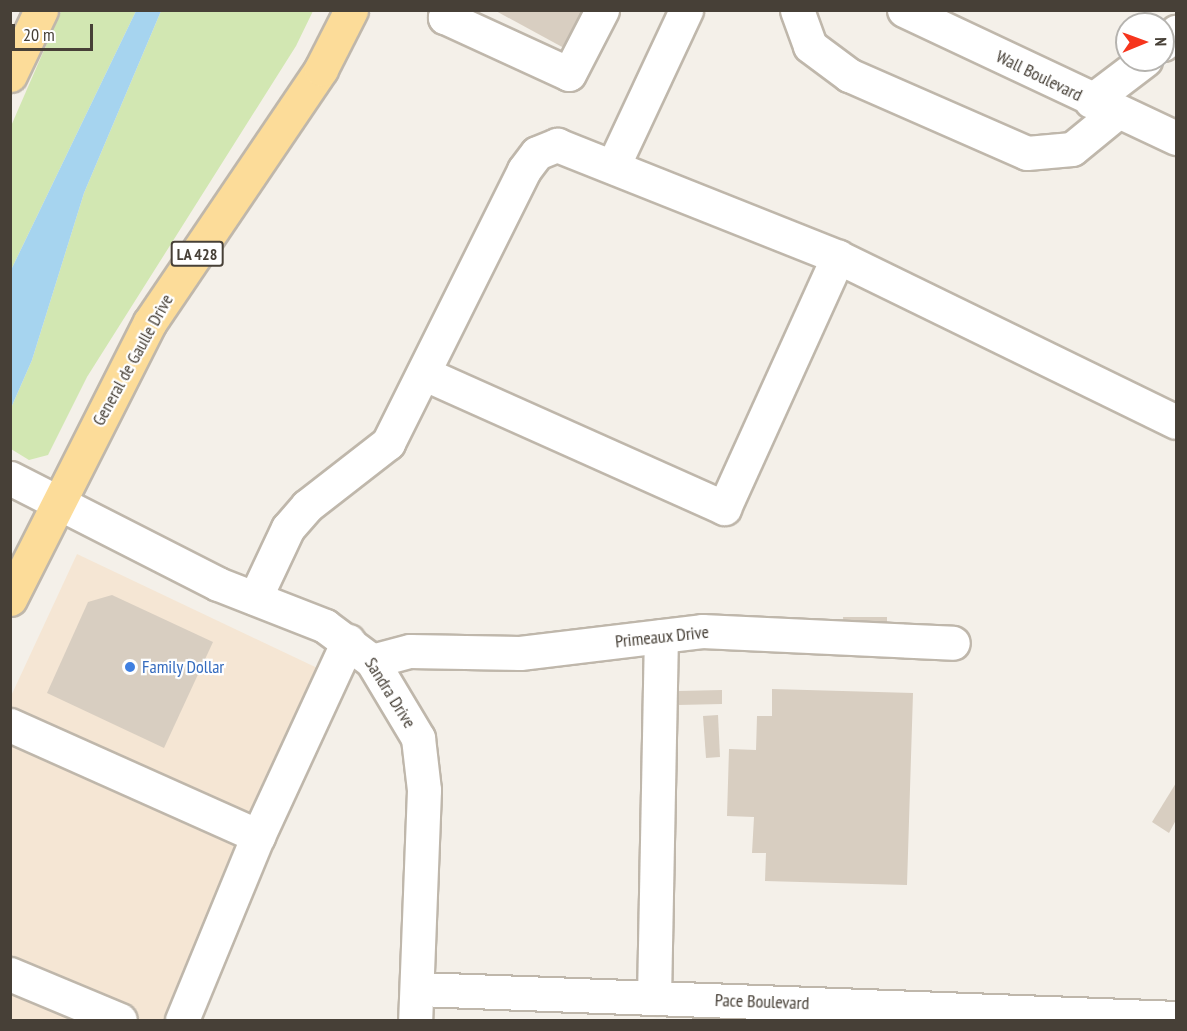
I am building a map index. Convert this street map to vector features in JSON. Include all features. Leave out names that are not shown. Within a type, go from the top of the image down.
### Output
[{"type":"main road","points":[[10,75],[41,10]]},
{"type":"main road","name":"General de Gaulle Drive","points":[[10,599],[54,504],[150,322],[321,69],[351,10]]},
{"type":"street","points":[[441,13],[569,74],[602,10]]},
{"type":"street","points":[[614,164],[686,10]]},
{"type":"street","points":[[797,10],[810,46],[849,75],[1028,153],[1072,149],[1135,72]]},
{"type":"street","name":"Wall Boulevard","points":[[904,10],[1104,107],[1176,138]]},
{"type":"street","points":[[255,598],[288,528],[307,506],[388,443],[426,374],[537,153],[557,145],[614,164],[838,257],[1176,422]]},
{"type":"street","points":[[426,374],[724,507],[838,257]]},
{"type":"street","name":"Sandra Drive","points":[[10,478],[54,504],[255,598],[360,651],[418,738],[424,790],[419,989],[415,1020]]},
{"type":"street","name":"Primeaux Drive","points":[[360,651],[520,653],[702,631],[953,643]]},
{"type":"street","points":[[654,998],[661,636]]},
{"type":"street","points":[[182,1020],[258,836],[360,651]]},
{"type":"street","points":[[10,725],[258,836]]},
{"type":"street","points":[[10,974],[120,1020]]},
{"type":"street","name":"Pace Boulevard","points":[[419,989],[654,998],[727,1011],[1176,1018]]},
{"type":"shaded area","points":[[77,554],[349,683],[196,1020],[11,1020],[11,696]]},
{"type":"green space","points":[[61,11],[136,11],[11,270],[11,126]]},
{"type":"green space","points":[[161,11],[313,11],[296,46],[87,377],[48,455],[29,460],[11,449],[11,408],[32,360],[84,193]]},
{"type":"water","points":[[136,11],[161,11],[84,193],[32,360],[11,408],[11,270]]},
{"type":"building","points":[[494,10],[582,10],[564,48]]},
{"type":"building","name":"Family Dollar","points":[[112,595],[213,642],[164,748],[47,693],[88,602]]},
{"type":"building","points":[[843,617],[887,617],[887,631],[844,631]]},
{"type":"building","points":[[772,689],[913,693],[907,885],[765,881],[766,853],[752,853],[754,817],[727,816],[729,749],[756,750],[757,716],[772,716]]},
{"type":"building","points":[[722,690],[722,704],[678,705],[678,691]]},
{"type":"building","points":[[718,715],[720,757],[706,758],[703,716]]},
{"type":"building","points":[[1176,783],[1176,820],[1169,833],[1152,822]]},
{"type":"place","name":"Family Dollar","points":[[130,667]]}]
